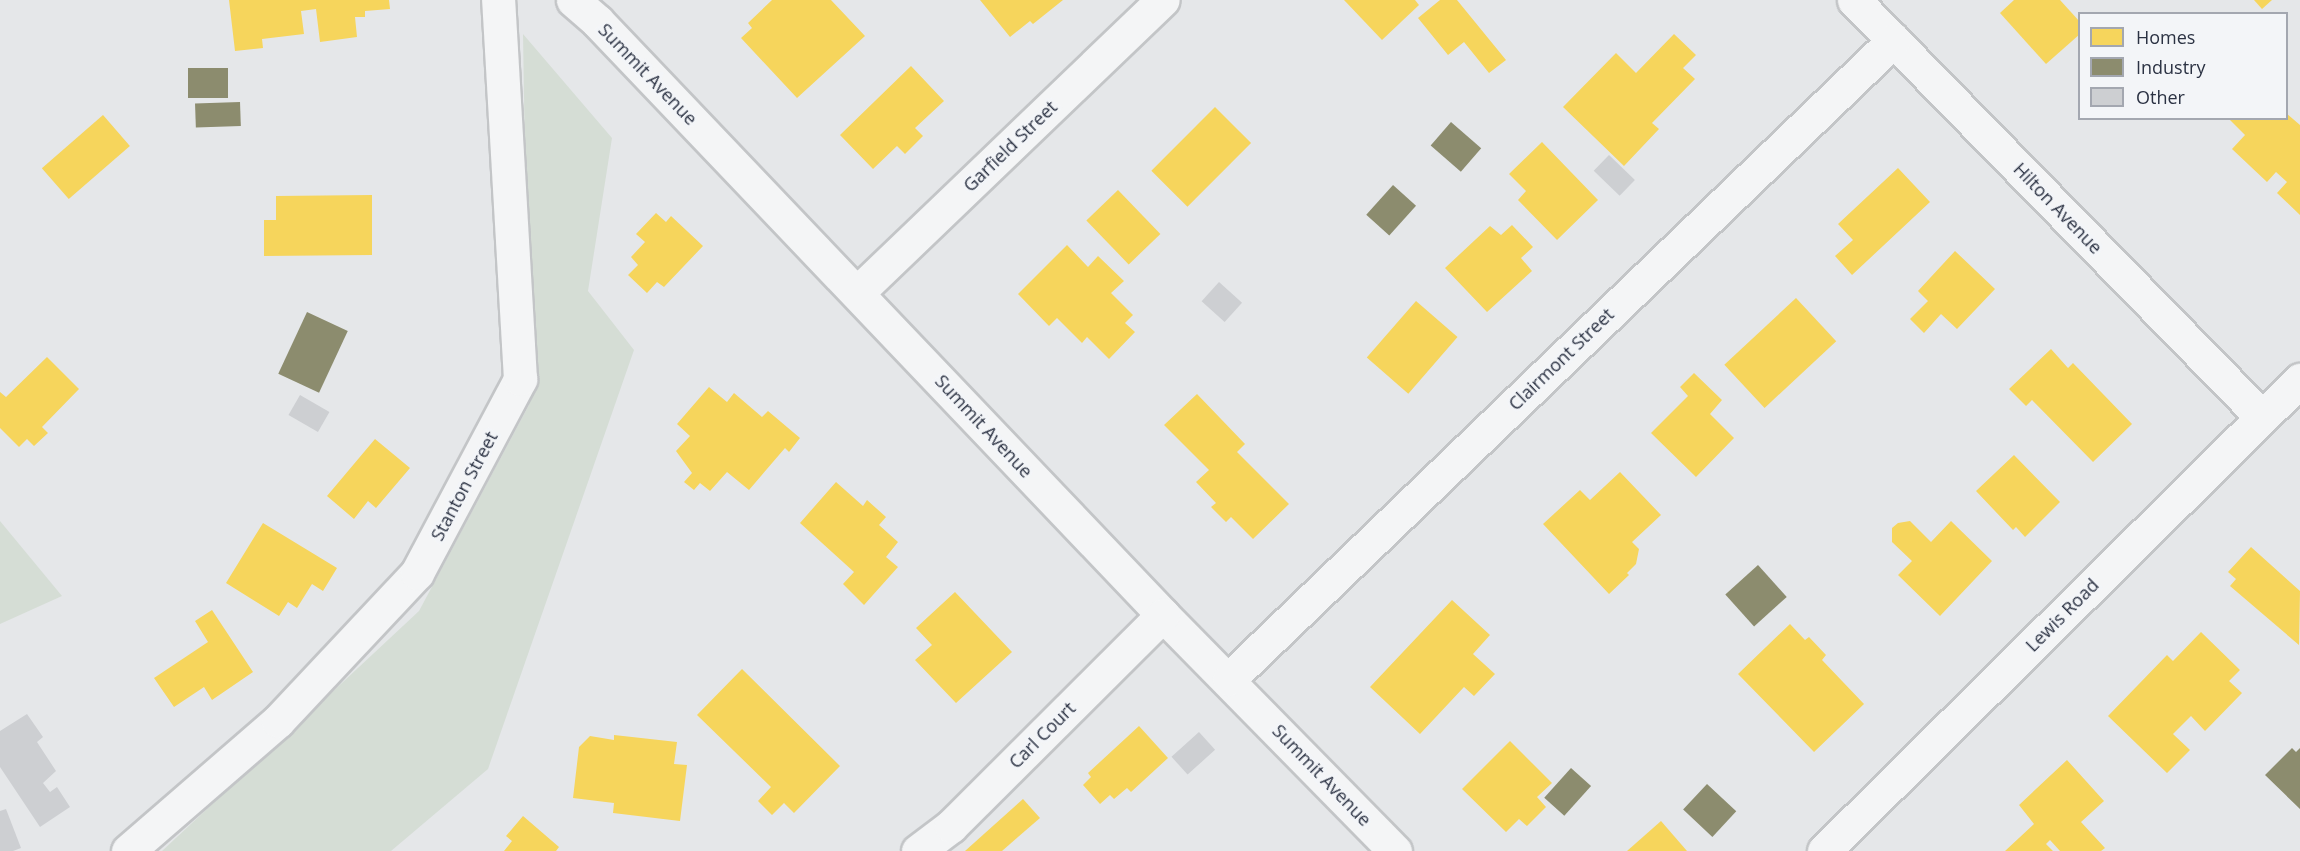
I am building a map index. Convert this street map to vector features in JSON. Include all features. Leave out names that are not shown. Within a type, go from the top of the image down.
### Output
[{"type":"street","name":"Stanton Street","points":[[128,851],[278,722],[417,573],[520,380],[498,0]]},
{"type":"street","name":"Summit Avenue","points":[[573,0],[597,21],[858,292],[1163,615],[1229,679],[1395,851]]},
{"type":"street","name":"Garfield Street","points":[[858,292],[1162,0]]},
{"type":"street","name":"Hilton Avenue","points":[[1854,0],[2262,417]]},
{"type":"street","name":"Clairmont Street","points":[[1229,679],[1894,40]]},
{"type":"street","name":"Lewis Road","points":[[1824,851],[2300,380]]},
{"type":"street","name":"Carl Court","points":[[918,851],[951,826],[1163,615]]},
{"type":"shaded area","points":[[523,34],[612,138],[588,291],[634,350],[488,769],[391,851],[162,851],[419,611],[529,405]]},
{"type":"shaded area","points":[[0,521],[62,596],[0,624]]},
{"type":"building: Homes","points":[[229,0],[389,0],[390,9],[365,11],[365,17],[355,17],[357,37],[320,42],[316,9],[301,11],[304,34],[262,39],[263,48],[235,51]]},
{"type":"building: Homes","points":[[772,0],[831,0],[865,36],[797,98],[741,38],[752,28],[748,23]]},
{"type":"building: Homes","points":[[980,0],[1063,0],[1033,24],[1030,21],[1010,37]]},
{"type":"building: Homes","points":[[1344,0],[1415,0],[1419,5],[1382,40]]},
{"type":"building: Homes","points":[[1440,0],[1457,0],[1506,60],[1489,73],[1464,42],[1448,55],[1418,18]]},
{"type":"building: Homes","points":[[2014,0],[2060,0],[2078,20],[2078,36],[2046,64],[2000,13]]},
{"type":"building: Homes","points":[[2254,0],[2272,0],[2262,9]]},
{"type":"building: Homes","points":[[1674,34],[1696,55],[1683,68],[1695,79],[1652,123],[1659,129],[1624,166],[1563,107],[1616,53],[1636,73]]},
{"type":"building: Homes","points":[[911,66],[944,101],[915,128],[923,136],[905,154],[897,146],[873,169],[840,135]]},
{"type":"building: Homes","points":[[1215,107],[1251,143],[1187,207],[1151,171]]},
{"type":"building: Homes","points":[[103,115],[130,146],[69,199],[42,168]]},
{"type":"building: Homes","points":[[2288,115],[2300,125],[2300,215],[2277,193],[2287,182],[2276,172],[2267,182],[2232,149],[2245,135],[2230,120],[2288,120]]},
{"type":"building: Homes","points":[[1542,142],[1598,200],[1557,240],[1518,200],[1526,191],[1509,174]]},
{"type":"building: Homes","points":[[1898,168],[1930,202],[1852,275],[1835,256],[1853,240],[1838,224]]},
{"type":"building: Homes","points":[[1118,190],[1160,234],[1129,264],[1086,221]]},
{"type":"building: Homes","points":[[372,195],[372,255],[264,256],[264,220],[276,220],[276,196]]},
{"type":"building: Homes","points":[[656,213],[666,222],[671,216],[703,246],[664,287],[657,282],[647,293],[628,275],[638,265],[631,257],[645,242],[636,234]]},
{"type":"building: Homes","points":[[1512,225],[1533,247],[1521,258],[1532,271],[1487,312],[1445,268],[1490,226],[1501,235]]},
{"type":"building: Homes","points":[[1067,245],[1088,267],[1098,256],[1124,281],[1111,293],[1133,315],[1125,323],[1135,332],[1109,359],[1087,337],[1082,343],[1057,318],[1049,326],[1018,294]]},
{"type":"building: Homes","points":[[1955,251],[1995,289],[1957,329],[1941,314],[1924,333],[1910,319],[1928,301],[1918,291]]},
{"type":"building: Homes","points":[[1796,298],[1836,341],[1765,408],[1724,365]]},
{"type":"building: Homes","points":[[1416,301],[1458,337],[1408,394],[1367,358]]},
{"type":"building: Homes","points":[[2051,349],[2068,368],[2073,363],[2132,424],[2093,462],[2032,400],[2026,406],[2009,389]]},
{"type":"building: Homes","points":[[47,357],[79,389],[42,427],[48,433],[34,446],[27,439],[19,447],[0,428],[0,392],[6,397]]},
{"type":"building: Homes","points":[[1694,373],[1722,400],[1710,414],[1734,438],[1696,477],[1651,433],[1688,396],[1680,387]]},
{"type":"building: Homes","points":[[709,387],[727,402],[734,393],[762,417],[768,411],[800,438],[789,452],[785,448],[749,490],[727,472],[710,491],[700,483],[694,490],[684,482],[692,473],[676,451],[690,436],[677,424]]},
{"type":"building: Homes","points":[[1197,394],[1245,444],[1237,452],[1289,504],[1253,539],[1231,517],[1226,522],[1211,507],[1216,503],[1196,482],[1209,470],[1164,425]]},
{"type":"building: Homes","points":[[375,439],[410,468],[376,508],[368,501],[354,519],[327,496]]},
{"type":"building: Homes","points":[[2014,455],[2060,502],[2025,537],[2016,527],[2013,530],[1976,491]]},
{"type":"building: Homes","points":[[1620,472],[1661,515],[1632,542],[1639,549],[1636,564],[1627,573],[1629,575],[1609,594],[1543,524],[1580,490],[1590,500]]},
{"type":"building: Homes","points":[[836,482],[863,506],[867,500],[886,517],[879,525],[898,542],[886,557],[898,567],[864,605],[843,584],[854,572],[800,523]]},
{"type":"building: Homes","points":[[1910,521],[1931,542],[1951,521],[1992,561],[1940,616],[1898,575],[1912,561],[1892,542],[1892,528],[1898,523]]},
{"type":"building: Homes","points":[[263,523],[337,568],[323,591],[312,584],[297,608],[288,602],[279,616],[226,583]]},
{"type":"building: Homes","points":[[2251,547],[2300,591],[2299,645],[2230,586],[2236,579],[2228,572]]},
{"type":"building: Homes","points":[[955,592],[1012,652],[956,703],[915,660],[932,645],[916,628]]},
{"type":"building: Homes","points":[[1452,600],[1490,635],[1473,654],[1495,674],[1474,696],[1464,687],[1420,734],[1370,687]]},
{"type":"building: Homes","points":[[212,610],[253,672],[212,700],[204,687],[174,707],[154,678],[208,642],[195,621]]},
{"type":"building: Homes","points":[[1790,624],[1805,640],[1809,637],[1826,655],[1822,660],[1864,704],[1814,752],[1738,674]]},
{"type":"building: Homes","points":[[2201,632],[2240,670],[2229,681],[2242,693],[2205,731],[2191,716],[2173,734],[2190,750],[2167,773],[2108,716],[2167,655],[2173,661]]},
{"type":"building: Homes","points":[[742,669],[840,766],[794,813],[784,803],[772,815],[758,801],[771,787],[697,715]]},
{"type":"building: Homes","points":[[1139,726],[1168,758],[1131,792],[1127,788],[1114,799],[1110,795],[1100,804],[1083,785],[1091,777],[1088,773]]},
{"type":"building: Homes","points":[[614,735],[677,742],[674,764],[687,765],[680,821],[613,813],[614,803],[573,798],[579,747],[590,736],[614,740]]},
{"type":"building: Homes","points":[[1510,741],[1552,783],[1537,797],[1546,807],[1527,826],[1519,819],[1506,832],[1462,789]]},
{"type":"building: Homes","points":[[2067,760],[2104,801],[2081,822],[2105,848],[2101,851],[2060,851],[2050,840],[2046,844],[2053,851],[2005,851],[2034,824],[2019,805]]},
{"type":"building: Homes","points":[[1023,799],[1040,818],[1002,851],[965,851]]},
{"type":"building: Homes","points":[[523,816],[559,847],[556,851],[504,851],[512,841],[506,836]]},
{"type":"building: Homes","points":[[1661,821],[1687,851],[1627,851]]},
{"type":"building: Industry","points":[[188,68],[228,68],[228,98],[188,98]]},
{"type":"building: Industry","points":[[240,102],[241,126],[196,128],[195,104]]},
{"type":"building: Industry","points":[[1451,122],[1481,148],[1461,172],[1431,145]]},
{"type":"building: Industry","points":[[1393,185],[1416,206],[1389,235],[1366,215]]},
{"type":"building: Industry","points":[[307,312],[348,331],[319,393],[278,374]]},
{"type":"building: Industry","points":[[1758,565],[1787,597],[1754,626],[1725,594]]},
{"type":"building: Industry","points":[[2292,748],[2296,752],[2300,748],[2300,809],[2265,775]]},
{"type":"building: Industry","points":[[1571,768],[1591,786],[1564,816],[1544,798]]},
{"type":"building: Industry","points":[[1707,784],[1736,811],[1712,837],[1683,810]]},
{"type":"building: Other","points":[[1609,155],[1635,180],[1620,196],[1594,171]]},
{"type":"building: Other","points":[[1219,282],[1242,303],[1225,322],[1202,301]]},
{"type":"building: Other","points":[[300,395],[329,412],[318,432],[288,415]]},
{"type":"building: Other","points":[[27,714],[43,737],[37,742],[56,771],[43,783],[50,792],[57,787],[70,807],[40,827],[0,767],[0,731]]},
{"type":"building: Other","points":[[1199,732],[1215,750],[1188,775],[1172,757]]},
{"type":"building: Other","points":[[6,809],[21,848],[13,851],[0,851],[0,811]]}]
